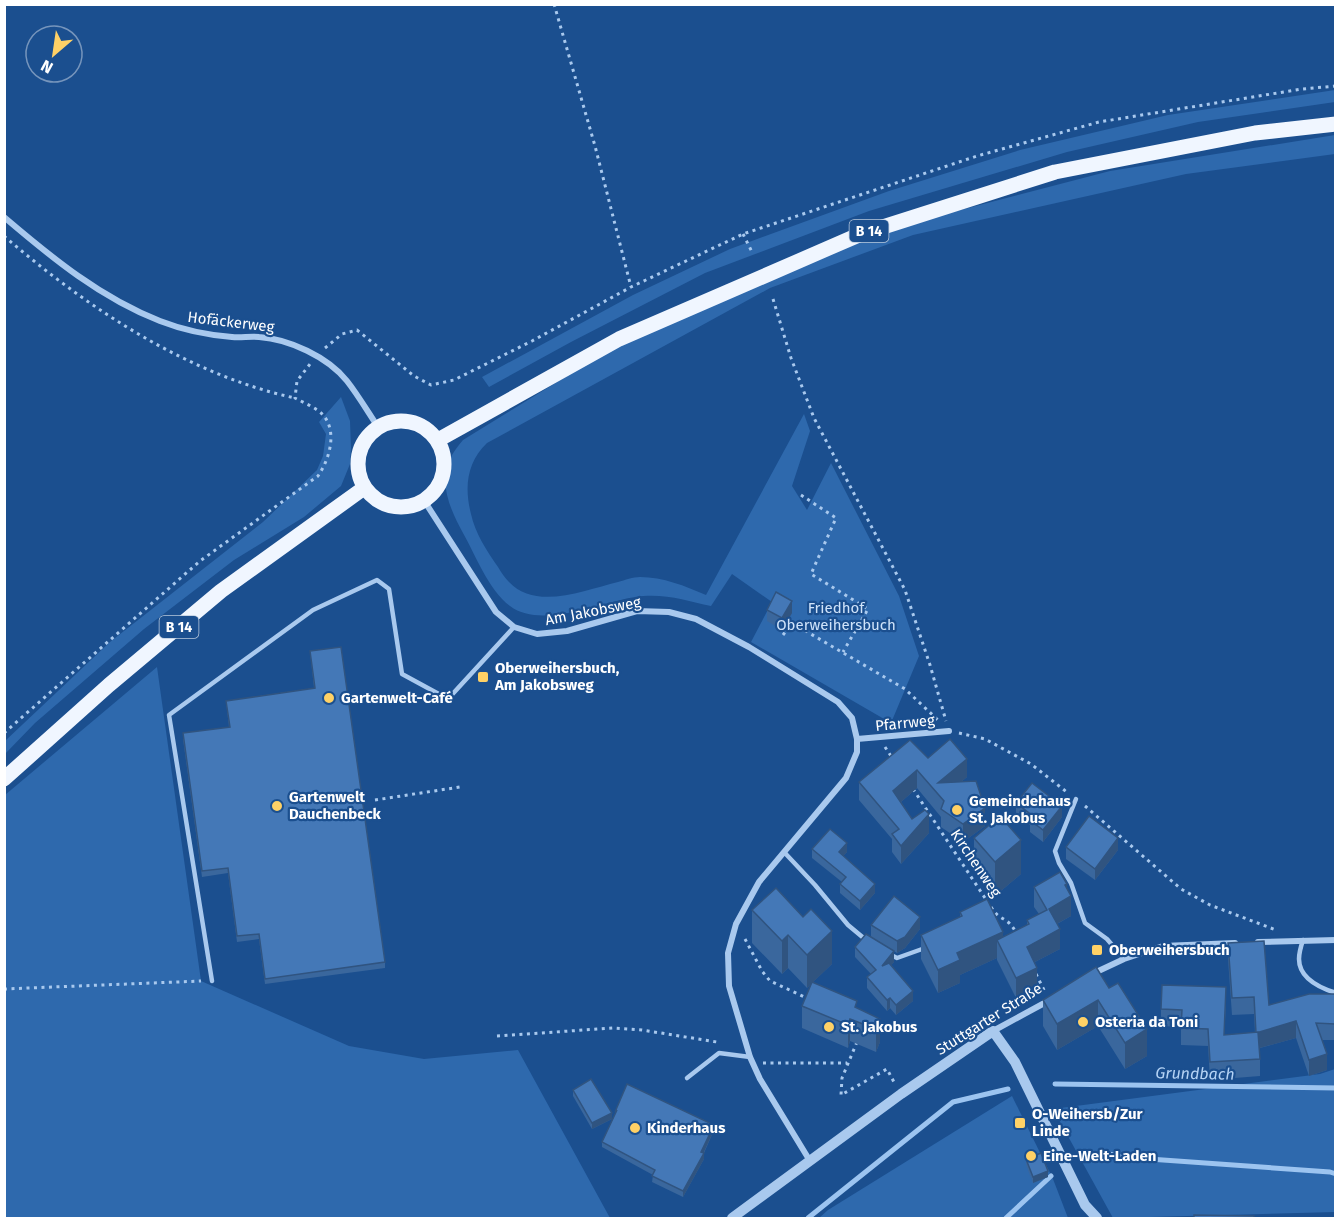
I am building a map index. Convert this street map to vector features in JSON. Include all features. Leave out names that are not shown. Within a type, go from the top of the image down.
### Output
[{"type":"main road","name":"B 14","points":[[438,440],[619,339],[861,234],[1055,172],[1255,133],[1335,124]]},
{"type":"main road","points":[[404,420],[418,423],[438,440],[444,458],[444,475],[436,490],[425,502],[411,507],[391,506],[373,498],[364,488],[358,472],[358,454],[365,439],[378,427],[404,420]]},
{"type":"main road","name":"B 14","points":[[4,779],[109,685],[221,591],[364,488]]},
{"type":"street","name":"Hofäckerweg","points":[[4,217],[89,284],[135,310],[184,329],[233,337],[258,336],[279,340],[317,355],[346,379],[378,427]]},
{"type":"street","points":[[425,502],[496,612],[514,627]]},
{"type":"street","name":"Am Jakobsweg","points":[[514,627],[537,634],[567,631],[637,611],[669,612],[696,619],[749,647],[838,702],[852,718],[857,740]]},
{"type":"street","name":"Pfarrweg","points":[[810,1161],[760,1079],[745,1042],[729,986],[728,953],[736,924],[759,882],[846,778],[857,752],[857,740],[949,731]]},
{"type":"street","points":[[1086,978],[1124,959],[1163,946],[1335,940]]},
{"type":"street","name":"Stuttgarter Straße","points":[[732,1218],[993,1031],[1058,994]]},
{"type":"street","points":[[993,1031],[1015,1062],[1085,1205],[1097,1218]]},
{"type":"lane","points":[[212,981],[170,715],[313,610],[377,580],[389,589],[402,674],[448,699],[514,627]]},
{"type":"lane","points":[[1076,799],[1055,850],[1059,863],[1071,883],[1085,923],[1107,939],[1124,959]]},
{"type":"lane","points":[[784,852],[848,925],[873,944]]},
{"type":"lane","points":[[1303,940],[1299,960],[1302,973],[1315,984],[1335,993]]},
{"type":"lane","points":[[880,949],[897,958],[927,947]]},
{"type":"lane","points":[[687,1078],[719,1053],[751,1060]]},
{"type":"path","points":[[554,4],[595,147],[631,287]]},
{"type":"path","points":[[295,398],[297,381],[317,355],[342,334],[357,330],[414,376],[431,385],[454,380],[631,287],[743,234],[977,156],[1099,122],[1302,89],[1335,86]]},
{"type":"path","points":[[743,234],[753,254]]},
{"type":"path","points":[[4,236],[36,263],[118,321],[184,360],[262,391],[295,398],[323,414],[331,428],[328,462],[318,476],[200,561],[4,733]]},
{"type":"path","points":[[773,299],[791,358],[814,418],[904,590],[930,665],[949,731]]},
{"type":"path","points":[[801,495],[836,518],[811,574],[868,609],[843,652]]},
{"type":"path","points":[[783,635],[792,623],[843,652],[905,689],[949,731]]},
{"type":"path","name":"Pfarrweg","points":[[949,731],[985,739],[1030,764],[1076,799],[1181,889],[1210,905],[1303,940]]},
{"type":"path","points":[[879,738],[897,766]]},
{"type":"path","name":"Kirchenweg","points":[[911,786],[996,916],[1011,922],[1020,942]]},
{"type":"path","points":[[375,800],[460,787]]},
{"type":"path","points":[[736,924],[770,981],[811,1000]]},
{"type":"path","points":[[1035,971],[1049,1000]]},
{"type":"path","points":[[4,988],[212,981]]},
{"type":"path","points":[[497,1036],[613,1028],[642,1030],[727,1044],[745,1042]]},
{"type":"path","points":[[861,1035],[842,1078],[841,1095],[886,1069],[901,1095]]},
{"type":"path","points":[[751,1060],[847,1063]]},
{"type":"green space","points":[[1335,90],[1335,102],[1198,122],[1067,152],[869,211],[705,273],[489,387],[482,377],[633,295],[730,249],[889,191],[1020,150],[1168,115]]},
{"type":"green space","name":"Friedhof Oberweihersbuch","points":[[1335,135],[1335,154],[1186,174],[913,235],[770,288],[487,443],[480,450],[471,467],[468,485],[473,521],[482,542],[502,573],[520,591],[547,597],[561,596],[632,578],[649,577],[682,585],[706,595],[804,414],[810,431],[792,486],[807,510],[831,463],[899,596],[919,656],[891,723],[751,642],[772,602],[732,574],[711,606],[678,598],[643,596],[557,615],[524,613],[510,606],[495,591],[454,516],[445,478],[451,456],[463,440],[601,355],[745,288],[876,232],[1110,171]]},
{"type":"green space","points":[[341,397],[350,421],[351,448],[350,464],[341,486],[304,517],[234,560],[144,629],[35,723],[5,754],[5,741],[110,642],[263,522],[317,470],[323,456],[326,434],[319,422]]},
{"type":"green space","points":[[157,667],[201,981],[349,1046],[424,1059],[518,1050],[610,1218],[5,1218],[5,795]]},
{"type":"green space","points":[[1335,1069],[1335,1212],[1113,1218],[1053,1109],[1320,1074]]},
{"type":"green space","points":[[1012,1096],[1053,1179],[1068,1218],[819,1218],[828,1210]]},
{"type":"building","points":[[776,592],[792,601],[782,618],[767,610]]},
{"type":"building","name":"Gartenwelt Dauchenbeck","points":[[341,647],[385,962],[265,979],[259,934],[237,936],[228,868],[202,871],[183,733],[230,727],[226,701],[315,688],[310,651]]},
{"type":"building","points":[[950,739],[967,759],[938,783],[976,781],[985,808],[963,824],[941,809],[944,801],[917,770],[893,791],[912,819],[925,810],[929,814],[901,846],[892,834],[899,829],[859,782],[910,740],[928,758]]},
{"type":"building","points":[[1032,783],[1062,806],[1043,830],[1030,820],[1033,816],[1016,803]]},
{"type":"building","points":[[1000,816],[1021,840],[995,862],[974,838]]},
{"type":"building","points":[[1089,816],[1118,838],[1095,869],[1066,847]]},
{"type":"building","points":[[830,829],[847,843],[839,852],[875,884],[860,901],[840,884],[846,877],[812,849]]},
{"type":"building","points":[[1060,872],[1071,896],[1049,909],[1060,929],[1027,947],[1037,968],[1016,978],[997,940],[1029,924],[1027,920],[1047,910],[1034,887]]},
{"type":"building","points":[[776,888],[803,917],[811,909],[832,931],[807,955],[788,935],[782,941],[752,910]]},
{"type":"building","points":[[894,896],[920,917],[905,937],[897,941],[871,925]]},
{"type":"building","points":[[987,899],[1003,932],[957,953],[960,960],[938,970],[921,935],[962,916],[960,912]]},
{"type":"building","points":[[866,934],[894,951],[882,966],[889,963],[913,991],[896,1005],[890,998],[887,1000],[867,977],[876,970],[855,947]]},
{"type":"building","points":[[1264,941],[1269,1005],[1309,994],[1335,994],[1335,1024],[1316,1023],[1327,1054],[1309,1060],[1296,1021],[1256,1033],[1254,997],[1232,998],[1228,943]]},
{"type":"building","points":[[1096,967],[1109,988],[1118,983],[1147,1029],[1125,1043],[1098,1000],[1057,1024],[1043,1000]]},
{"type":"building","points":[[812,982],[857,1001],[855,1007],[880,1019],[876,1029],[850,1019],[848,1025],[802,1006]]},
{"type":"building","points":[[1162,985],[1226,987],[1224,1035],[1258,1032],[1260,1059],[1210,1062],[1208,1029],[1181,1028],[1182,1010],[1161,1009]]},
{"type":"building","points":[[591,1079],[612,1113],[592,1123],[573,1090]]},
{"type":"building","points":[[627,1084],[714,1125],[701,1152],[704,1153],[683,1191],[652,1176],[655,1170],[602,1142]]},
{"type":"building","points":[[1041,1153],[1048,1171],[1033,1177],[1026,1159]]},
{"type":"building","points":[[1194,1215],[1254,1216],[1254,1218],[1194,1218]]},
{"type":"waterway","name":"Grundbach","points":[[1055,1084],[1336,1088]]},
{"type":"waterway","name":"Grundbach","points":[[808,1218],[953,1102],[1008,1089]]},
{"type":"waterway","points":[[1101,1152],[1121,1157],[1336,1174]]},
{"type":"waterway","points":[[1006,1218],[1051,1176]]},
{"type":"place","name":"Oberweihersbuch, Am Jakobsweg","points":[[483,677]]},
{"type":"place","name":"Gartenwelt-Café","points":[[329,698]]},
{"type":"place","name":"Gartenwelt Dauchenbeck","points":[[277,806]]},
{"type":"place","name":"Gemeindehaus St. Jakobus","points":[[957,810]]},
{"type":"place","name":"Oberweihersbuch","points":[[1097,950]]},
{"type":"place","name":"Osteria da Toni","points":[[1083,1022]]},
{"type":"place","name":"St. Jakobus","points":[[829,1027]]},
{"type":"place","name":"O-Weihersb/Zur Linde","points":[[1020,1123]]},
{"type":"place","name":"Kinderhaus","points":[[635,1128]]},
{"type":"place","name":"Eine-Welt-Laden","points":[[1031,1156]]}]
